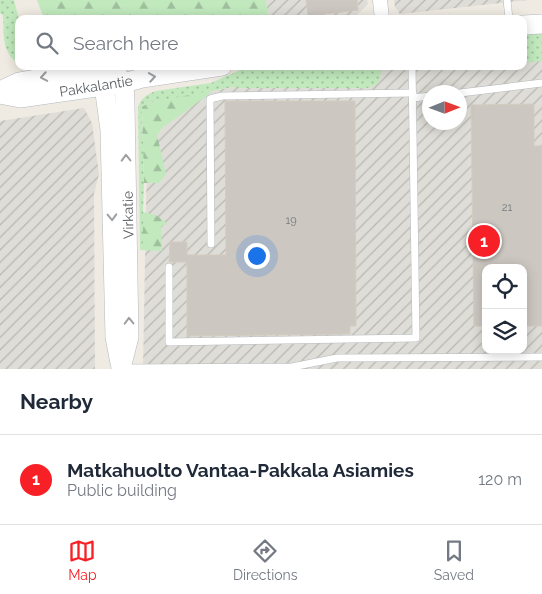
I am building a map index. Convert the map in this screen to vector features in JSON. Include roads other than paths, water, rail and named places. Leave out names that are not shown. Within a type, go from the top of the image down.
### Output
[{"type":"street","points":[[380,0],[382,15]]},
{"type":"street","points":[[527,26],[542,24]]},
{"type":"street","name":"Pakkalantie","points":[[0,93],[19,82],[87,70]]},
{"type":"street","name":"Virkatie","points":[[109,70],[104,86],[110,130],[115,337],[121,369]]},
{"type":"street","points":[[113,70],[124,83]]},
{"type":"street","name":"Pakkalantie","points":[[0,93],[20,98],[124,83],[142,78],[195,70]]},
{"type":"street","name":"Virkatie","points":[[121,369],[129,337],[124,83]]},
{"type":"lane","points":[[507,0],[509,15]]},
{"type":"lane","points":[[169,267],[169,342],[416,338],[412,70]]},
{"type":"lane","points":[[467,92],[542,83]]},
{"type":"lane","points":[[211,244],[210,99],[222,96],[422,96]]},
{"type":"lane","points":[[121,369],[292,368],[337,358],[542,357]]},
{"type":"place","name":"Matkahuolto Vantaa-Pakkala Asiamies","points":[[484,241]]}]
